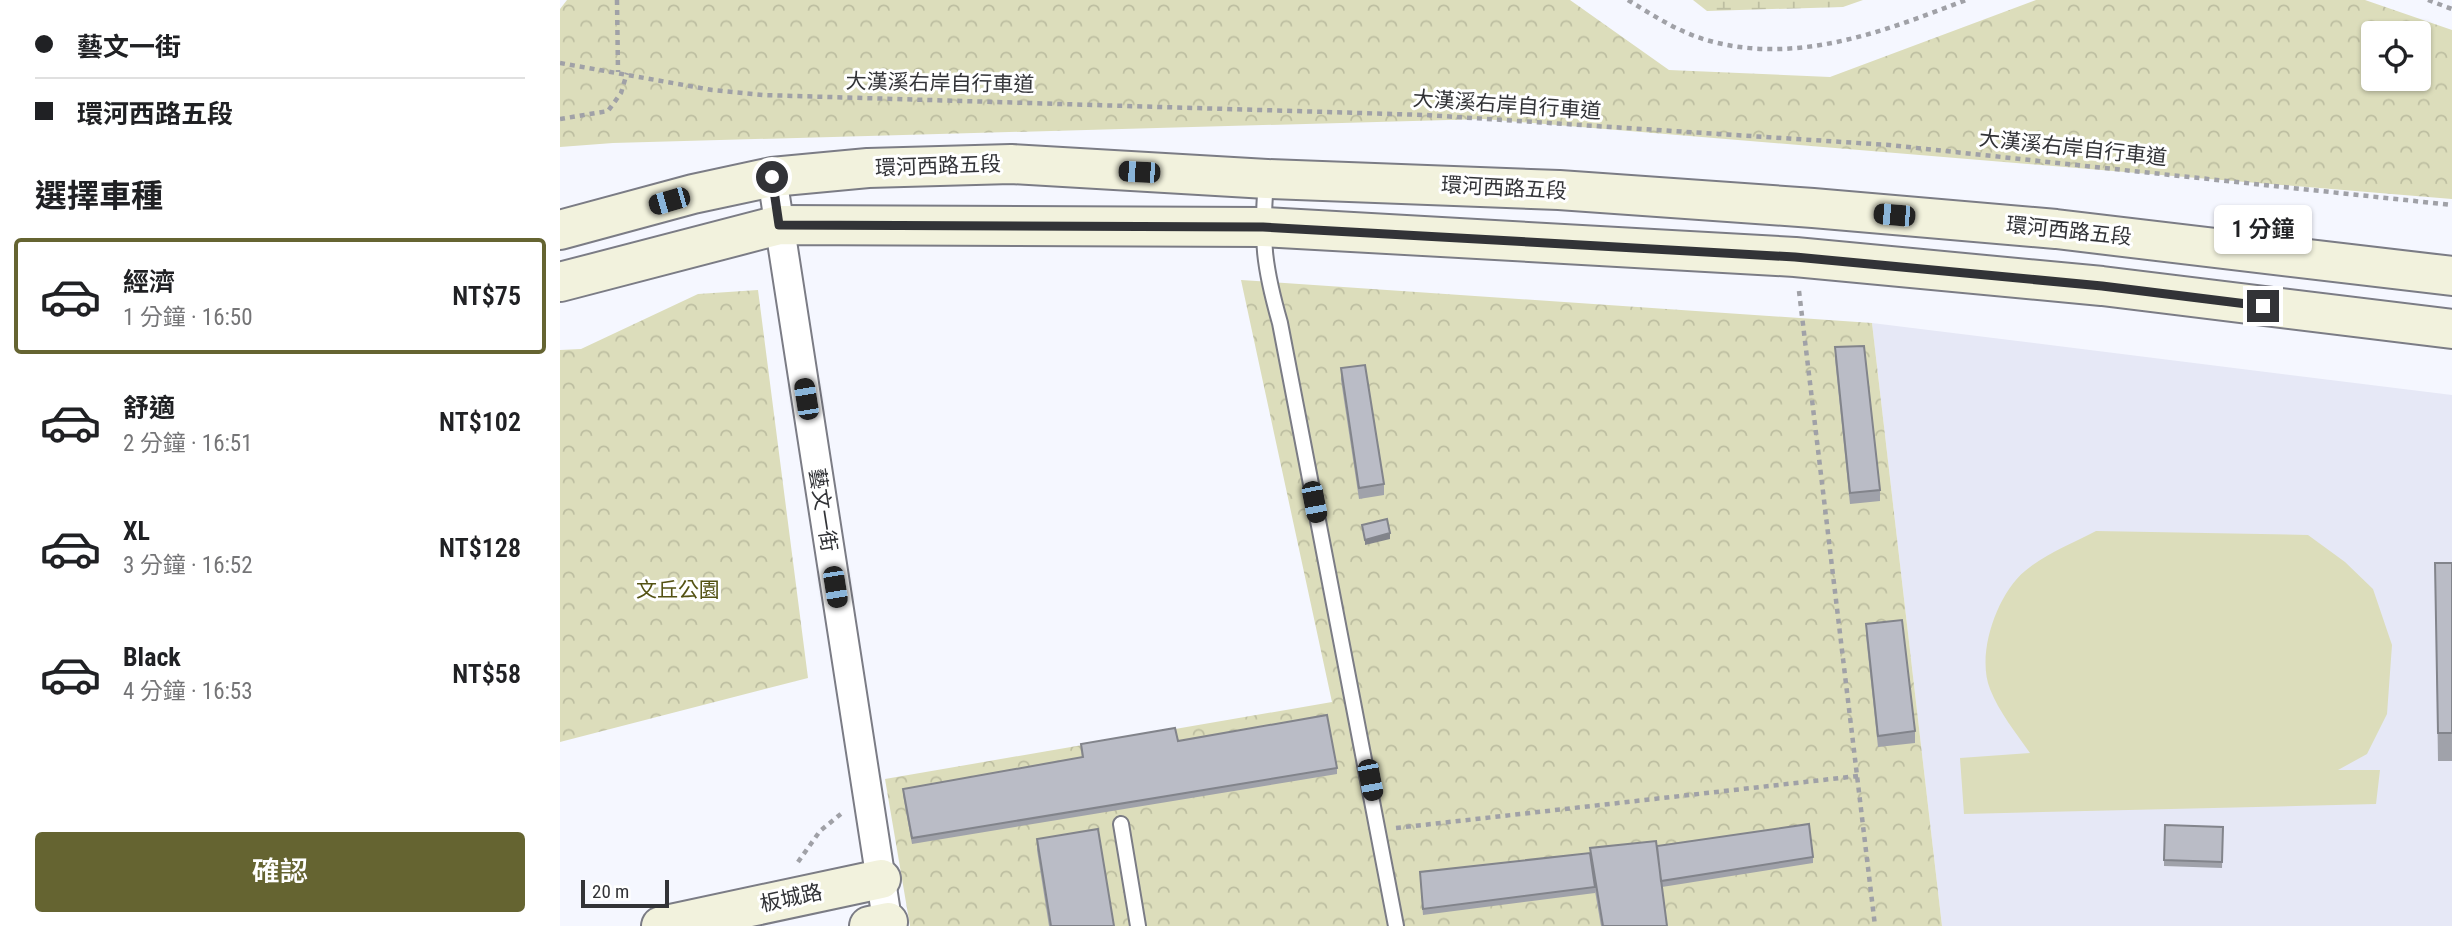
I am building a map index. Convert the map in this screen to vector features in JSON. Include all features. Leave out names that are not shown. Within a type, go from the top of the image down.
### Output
[{"type":"street","name":"環河西路五段","points":[[560,230],[693,194],[772,177],[868,168],[1011,164],[1267,179],[1455,185],[1812,208],[2056,229],[2452,276]]},
{"type":"street","name":"藝文一街","points":[[772,177],[881,879],[882,925]]},
{"type":"street","points":[[560,282],[779,225],[1263,227],[1795,257],[2102,286],[2452,330]]},
{"type":"street","name":"板城路","points":[[661,926],[881,879]]},
{"type":"lane","points":[[1267,179],[1263,227],[1265,270],[1280,323],[1380,830],[1396,926]]},
{"type":"lane","points":[[1121,824],[1138,926]]},
{"type":"path","points":[[617,0],[618,72]]},
{"type":"path","points":[[1628,0],[1668,25],[1710,41],[1777,49],[1844,42],[1886,31],[1966,0]]},
{"type":"path","points":[[2428,0],[2452,9]]},
{"type":"path","name":"大漢溪右岸自行車道","points":[[560,63],[712,90],[763,95],[1426,115],[1889,145],[2452,205]]},
{"type":"path","points":[[560,119],[608,111],[621,93],[627,74]]},
{"type":"path","points":[[1795,257],[1875,926]]},
{"type":"path","points":[[1380,830],[1858,776]]},
{"type":"path","points":[[795,867],[820,831],[842,813]]},
{"type":"shaded area","points":[[1872,323],[2452,395],[2452,926],[1942,926]]},
{"type":"green space","points":[[567,0],[1570,0],[1669,70],[1830,77],[2036,0],[2365,0],[2426,21],[2361,21],[2361,91],[2431,91],[2431,23],[2452,30],[2452,199],[1484,119],[613,143],[560,147],[560,9]]},
{"type":"green space","points":[[1693,0],[1863,0],[1843,7],[1707,11]]},
{"type":"green space","points":[[1241,280],[1872,323],[1942,926],[910,926],[885,779],[1332,702]]},
{"type":"green space","name":"文丘公園","points":[[758,290],[808,678],[560,742],[560,350],[581,349],[698,294]]},
{"type":"green space","points":[[2096,531],[2308,535],[2345,562],[2373,589],[2392,645],[2387,714],[2367,754],[2338,770],[2380,770],[2376,804],[1964,814],[1960,758],[2030,753],[1998,706],[1986,675],[1988,642],[1998,609],[2015,581],[2025,571],[2050,554]]},
{"type":"building","points":[[1864,346],[1880,490],[1850,493],[1835,347]]},
{"type":"building","points":[[1365,365],[1384,484],[1359,488],[1341,368]]},
{"type":"building","points":[[1387,519],[1390,533],[1365,540],[1362,525]]},
{"type":"building","points":[[2435,563],[2452,563],[2452,733],[2438,733]]},
{"type":"building","points":[[1902,620],[1915,731],[1878,736],[1866,624]]},
{"type":"building","points":[[1327,715],[1337,768],[912,838],[903,789],[1083,757],[1081,744],[1175,728],[1178,741]]},
{"type":"building","points":[[1809,824],[1813,857],[1661,881],[1657,846]]},
{"type":"building","points":[[2165,825],[2223,827],[2222,862],[2164,860]]},
{"type":"building","points":[[1098,829],[1114,926],[1051,926],[1037,839]]},
{"type":"building","points":[[1656,841],[1667,926],[1603,926],[1590,848]]},
{"type":"building","points":[[1590,853],[1595,887],[1423,909],[1420,872]]},
{"type":"route","points":[[772,177],[779,225],[1263,227],[1795,257],[2102,286],[2263,306]]}]
